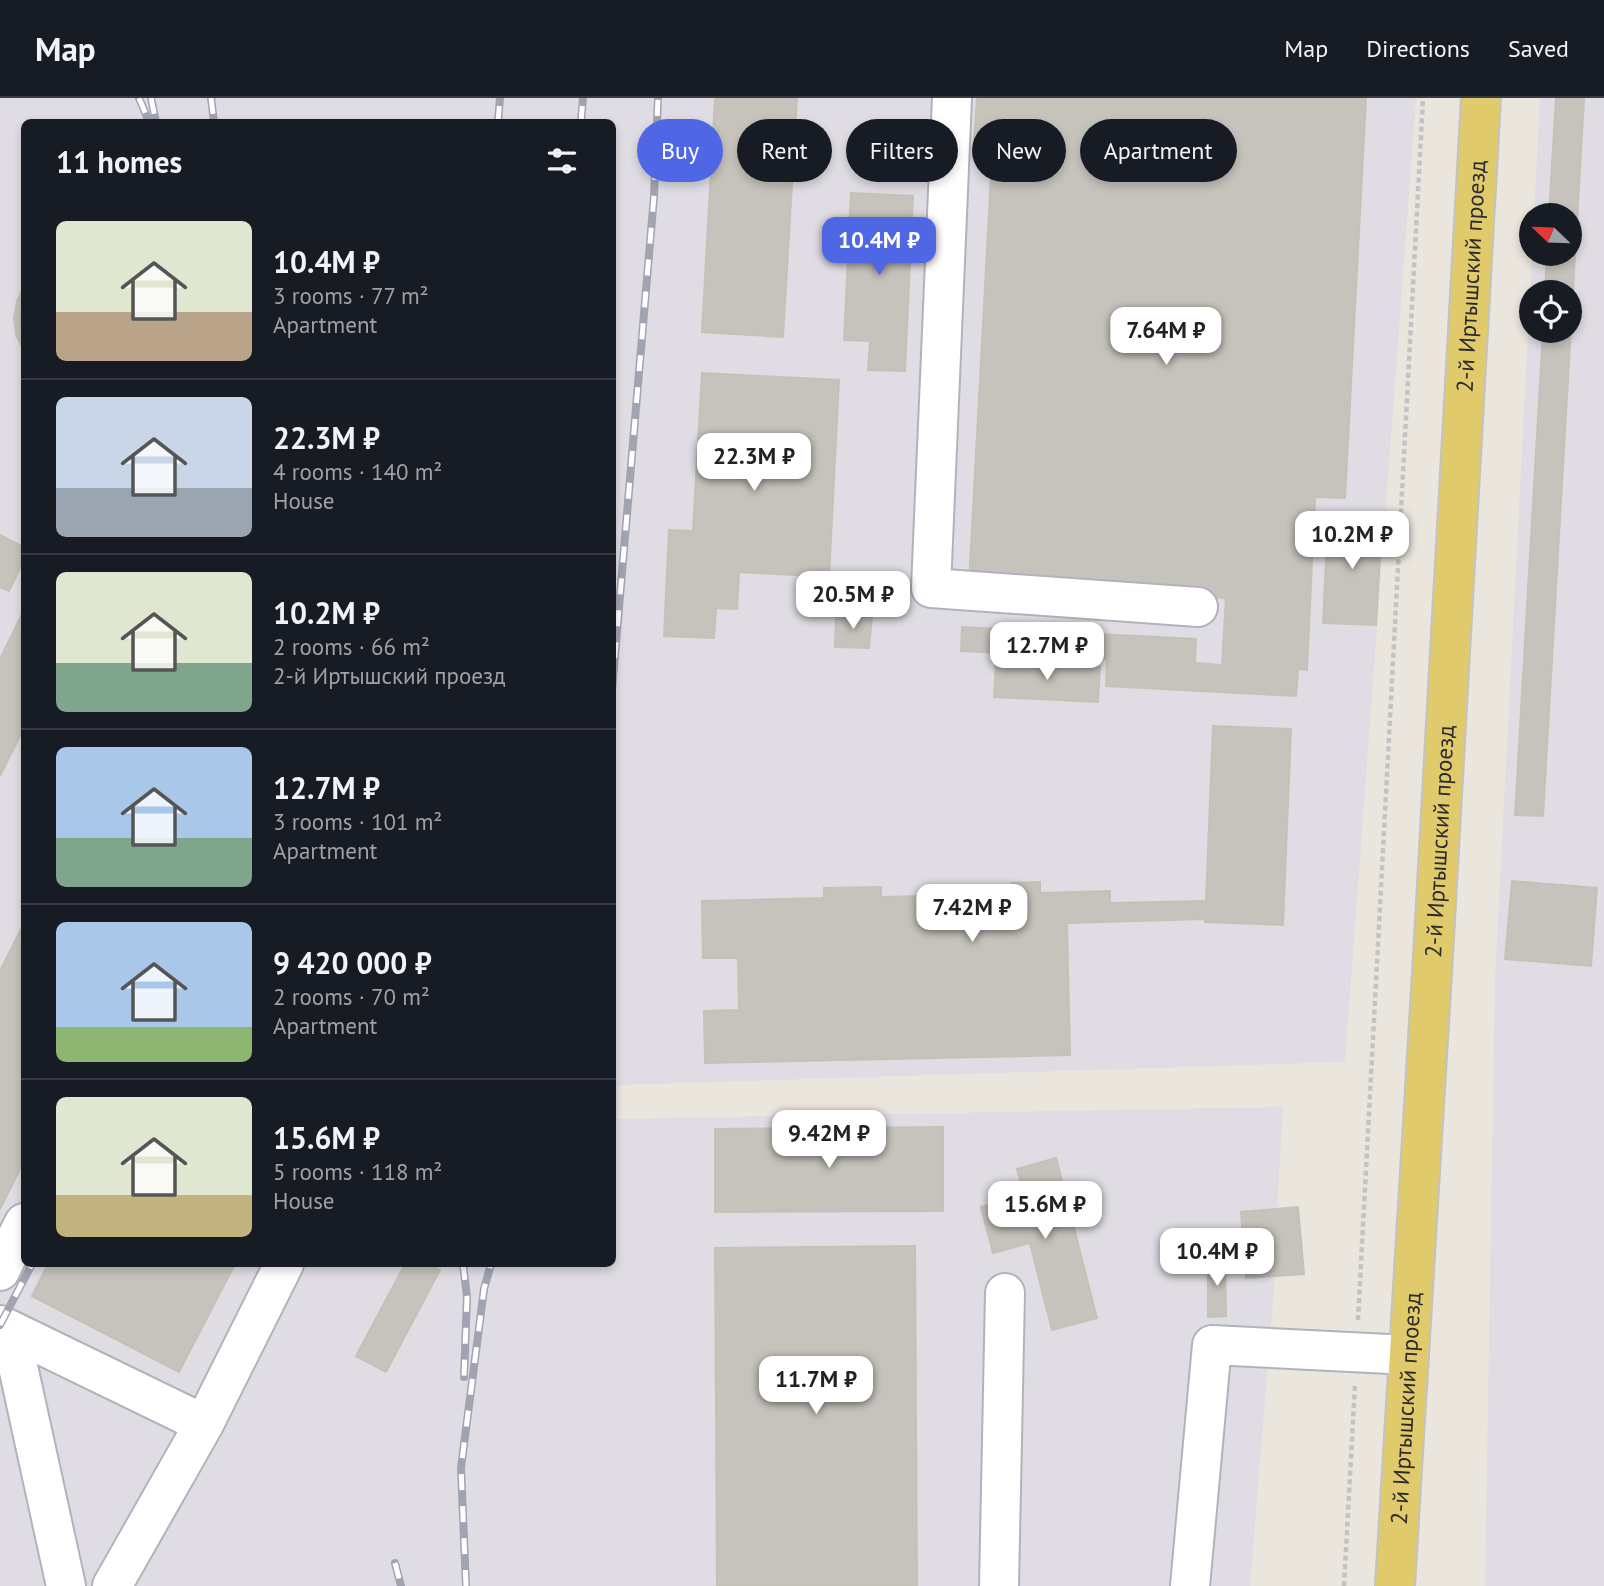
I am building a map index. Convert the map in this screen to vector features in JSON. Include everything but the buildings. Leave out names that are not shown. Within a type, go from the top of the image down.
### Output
[{"type":"main road","name":"2-й Иртышский проезд","points":[[1395,1586],[1481,98]]},
{"type":"lane","points":[[952,98],[931,588],[1198,607]]},
{"type":"lane","points":[[0,1271],[21,1229]]},
{"type":"lane","points":[[111,1586],[204,1424],[282,1267]]},
{"type":"lane","points":[[999,1586],[1005,1293]]},
{"type":"lane","points":[[5,1328],[204,1424]]},
{"type":"lane","points":[[5,1328],[66,1586]]},
{"type":"lane","points":[[1189,1586],[1212,1345],[1409,1355]]},
{"type":"path","points":[[1344,1586],[1423,98]]},
{"type":"shaded area","points":[[0,98],[1416,98],[1345,1062],[618,1085],[618,1119],[1283,1107],[1277,1208],[1298,1207],[1304,1274],[1275,1276],[1250,1586],[0,1586]]},
{"type":"shaded area","points":[[1540,98],[1604,98],[1604,1586],[1485,1586],[1495,980],[1527,343],[1582,343],[1582,280],[1531,280],[1531,266],[1582,266],[1582,203],[1535,203]]},
{"type":"railway","points":[[139,98],[148,119]]},
{"type":"railway","points":[[151,98],[155,119]]},
{"type":"railway","points":[[211,98],[214,119]]},
{"type":"railway","points":[[498,119],[500,98]]},
{"type":"railway","points":[[581,119],[583,98]]},
{"type":"railway","points":[[616,643],[654,196],[658,98]]},
{"type":"railway","points":[[0,1325],[30,1267]]},
{"type":"railway","points":[[463,1267],[467,1297],[464,1377]]},
{"type":"railway","points":[[466,1586],[461,1468],[484,1289],[490,1267]]},
{"type":"railway","points":[[395,1563],[401,1586]]}]
